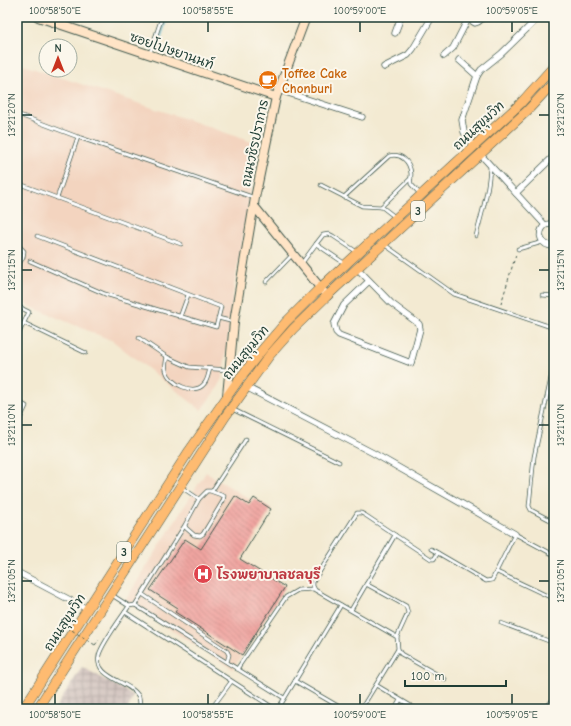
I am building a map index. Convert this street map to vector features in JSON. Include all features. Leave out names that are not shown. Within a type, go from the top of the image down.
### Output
[{"type":"main road","name":"ถนนสุขุมวิท","points":[[37,709],[231,408],[269,356],[288,334],[326,296],[383,244],[520,104],[554,66]]},
{"type":"main road","name":"ถนนสุขุมวิท","points":[[23,709],[189,451],[227,396],[262,350],[286,322],[358,252],[474,151],[527,111],[552,87]]},
{"type":"street","name":"ซอยโปษยานนท์","points":[[38,17],[150,55],[277,94]]},
{"type":"street","name":"ถนนวชิรปราการ","points":[[227,396],[234,322],[254,202],[277,94],[306,17]]},
{"type":"street","points":[[395,33],[402,17]]},
{"type":"street","points":[[384,67],[408,55],[414,49],[432,17]]},
{"type":"street","points":[[444,56],[453,48],[467,18],[475,23],[484,17]]},
{"type":"street","points":[[540,17],[501,54],[481,70],[477,76],[462,120],[464,132],[474,151],[490,165],[545,224]]},
{"type":"street","points":[[459,60],[477,76]]},
{"type":"street","points":[[277,94],[362,117]]},
{"type":"street","points":[[516,193],[554,156]]},
{"type":"street","name":"ถนนวชิรปราการ","points":[[254,202],[326,296]]},
{"type":"street","points":[[554,221],[545,224],[540,234],[543,242],[554,246]]},
{"type":"street","points":[[357,268],[391,303],[420,324],[411,363],[339,335],[336,332],[334,324],[344,305],[369,281]]},
{"type":"street","points":[[246,387],[373,453],[515,534]]},
{"type":"street","points":[[17,572],[87,609]]},
{"type":"street","points":[[547,709],[554,700]]},
{"type":"lane","points":[[150,55],[162,17]]},
{"type":"lane","points":[[17,114],[254,202]]},
{"type":"lane","points":[[57,198],[78,137]]},
{"type":"lane","points":[[344,197],[389,156],[394,155],[400,155],[403,157],[409,168],[411,184],[421,196]]},
{"type":"lane","points":[[476,236],[484,207],[490,176],[490,165]]},
{"type":"lane","points":[[380,207],[411,178]]},
{"type":"lane","points":[[17,183],[181,244]]},
{"type":"lane","points":[[321,185],[362,206],[380,207],[396,218]]},
{"type":"lane","points":[[301,265],[323,235],[330,234],[358,252]]},
{"type":"lane","points":[[30,261],[105,294],[216,327],[221,307],[37,236]]},
{"type":"lane","points":[[518,249],[543,242]]},
{"type":"lane","points":[[17,244],[24,251],[23,258],[17,266]]},
{"type":"lane","points":[[316,244],[346,264]]},
{"type":"lane","points":[[383,244],[454,294],[554,328]]},
{"type":"lane","points":[[266,282],[293,254]]},
{"type":"lane","points":[[180,317],[188,295]]},
{"type":"lane","points":[[542,295],[554,296]]},
{"type":"lane","points":[[17,306],[29,312],[17,337]]},
{"type":"lane","points":[[218,318],[234,322]]},
{"type":"lane","points":[[24,323],[86,353]]},
{"type":"lane","points":[[139,338],[167,357],[189,367],[230,370]]},
{"type":"lane","points":[[167,357],[166,370],[168,375],[183,387],[189,389],[200,387],[204,384],[210,369]]},
{"type":"lane","points":[[554,364],[534,457],[529,506],[531,510],[554,522]]},
{"type":"lane","points":[[17,401],[26,406],[17,425]]},
{"type":"lane","points":[[231,408],[339,462]]},
{"type":"lane","points":[[212,491],[246,439]]},
{"type":"lane","points":[[180,486],[199,499]]},
{"type":"lane","points":[[135,605],[185,525],[199,499],[207,491],[212,491],[224,496],[224,499],[203,534],[200,536],[194,535],[186,528],[185,525]]},
{"type":"lane","points":[[314,589],[313,582],[357,514],[361,513],[431,559],[435,558],[438,553]]},
{"type":"lane","points":[[431,549],[486,581],[492,580],[497,572],[515,534],[554,555]]},
{"type":"lane","points":[[351,610],[395,535]]},
{"type":"lane","points":[[497,572],[554,598]]},
{"type":"lane","points":[[366,584],[406,606],[408,613],[397,637],[398,649],[401,654],[445,679]]},
{"type":"lane","points":[[237,669],[286,597],[298,590],[314,589],[397,637]]},
{"type":"lane","points":[[110,594],[129,606],[135,605],[284,698]]},
{"type":"lane","points":[[142,594],[227,651],[229,655],[227,662]]},
{"type":"lane","points":[[125,612],[231,682],[276,709],[295,681],[341,605]]},
{"type":"lane","points":[[129,606],[101,650],[98,660],[99,665],[105,673],[136,693],[140,702],[140,709]]},
{"type":"lane","points":[[501,623],[554,643]]},
{"type":"lane","points":[[361,709],[398,649]]},
{"type":"lane","points":[[295,681],[343,709]]},
{"type":"lane","points":[[214,705],[231,682]]},
{"type":"lane","points":[[376,685],[416,709]]},
{"type":"lane","points":[[395,709],[400,700]]},
{"type":"path","points":[[499,309],[518,249]]},
{"type":"path","points":[[67,627],[95,645],[99,640]]},
{"type":"shaded area","points":[[17,63],[38,70],[38,78],[62,78],[257,144],[248,208],[234,286],[223,375],[219,386],[201,410],[113,341],[17,301]]},
{"type":"shaded area","name":"โรงพยาบาลชลบุรี","points":[[206,472],[271,513],[242,560],[285,587],[233,669],[125,601]]},
{"type":"shaded area","points":[[82,667],[133,695],[128,709],[55,709]]},
{"type":"building","name":"โรงพยาบาลชลบุรี","points":[[235,496],[249,505],[254,498],[271,509],[240,559],[285,587],[242,655],[175,612],[178,608],[150,590],[185,539],[201,549]]},
{"type":"waterway","points":[[157,49],[167,17]]},
{"type":"place","name":"Toffee Cake Chonburi","points":[[268,80]]},
{"type":"place","name":"โรงพยาบาลชลบุรี","points":[[203,574]]}]
